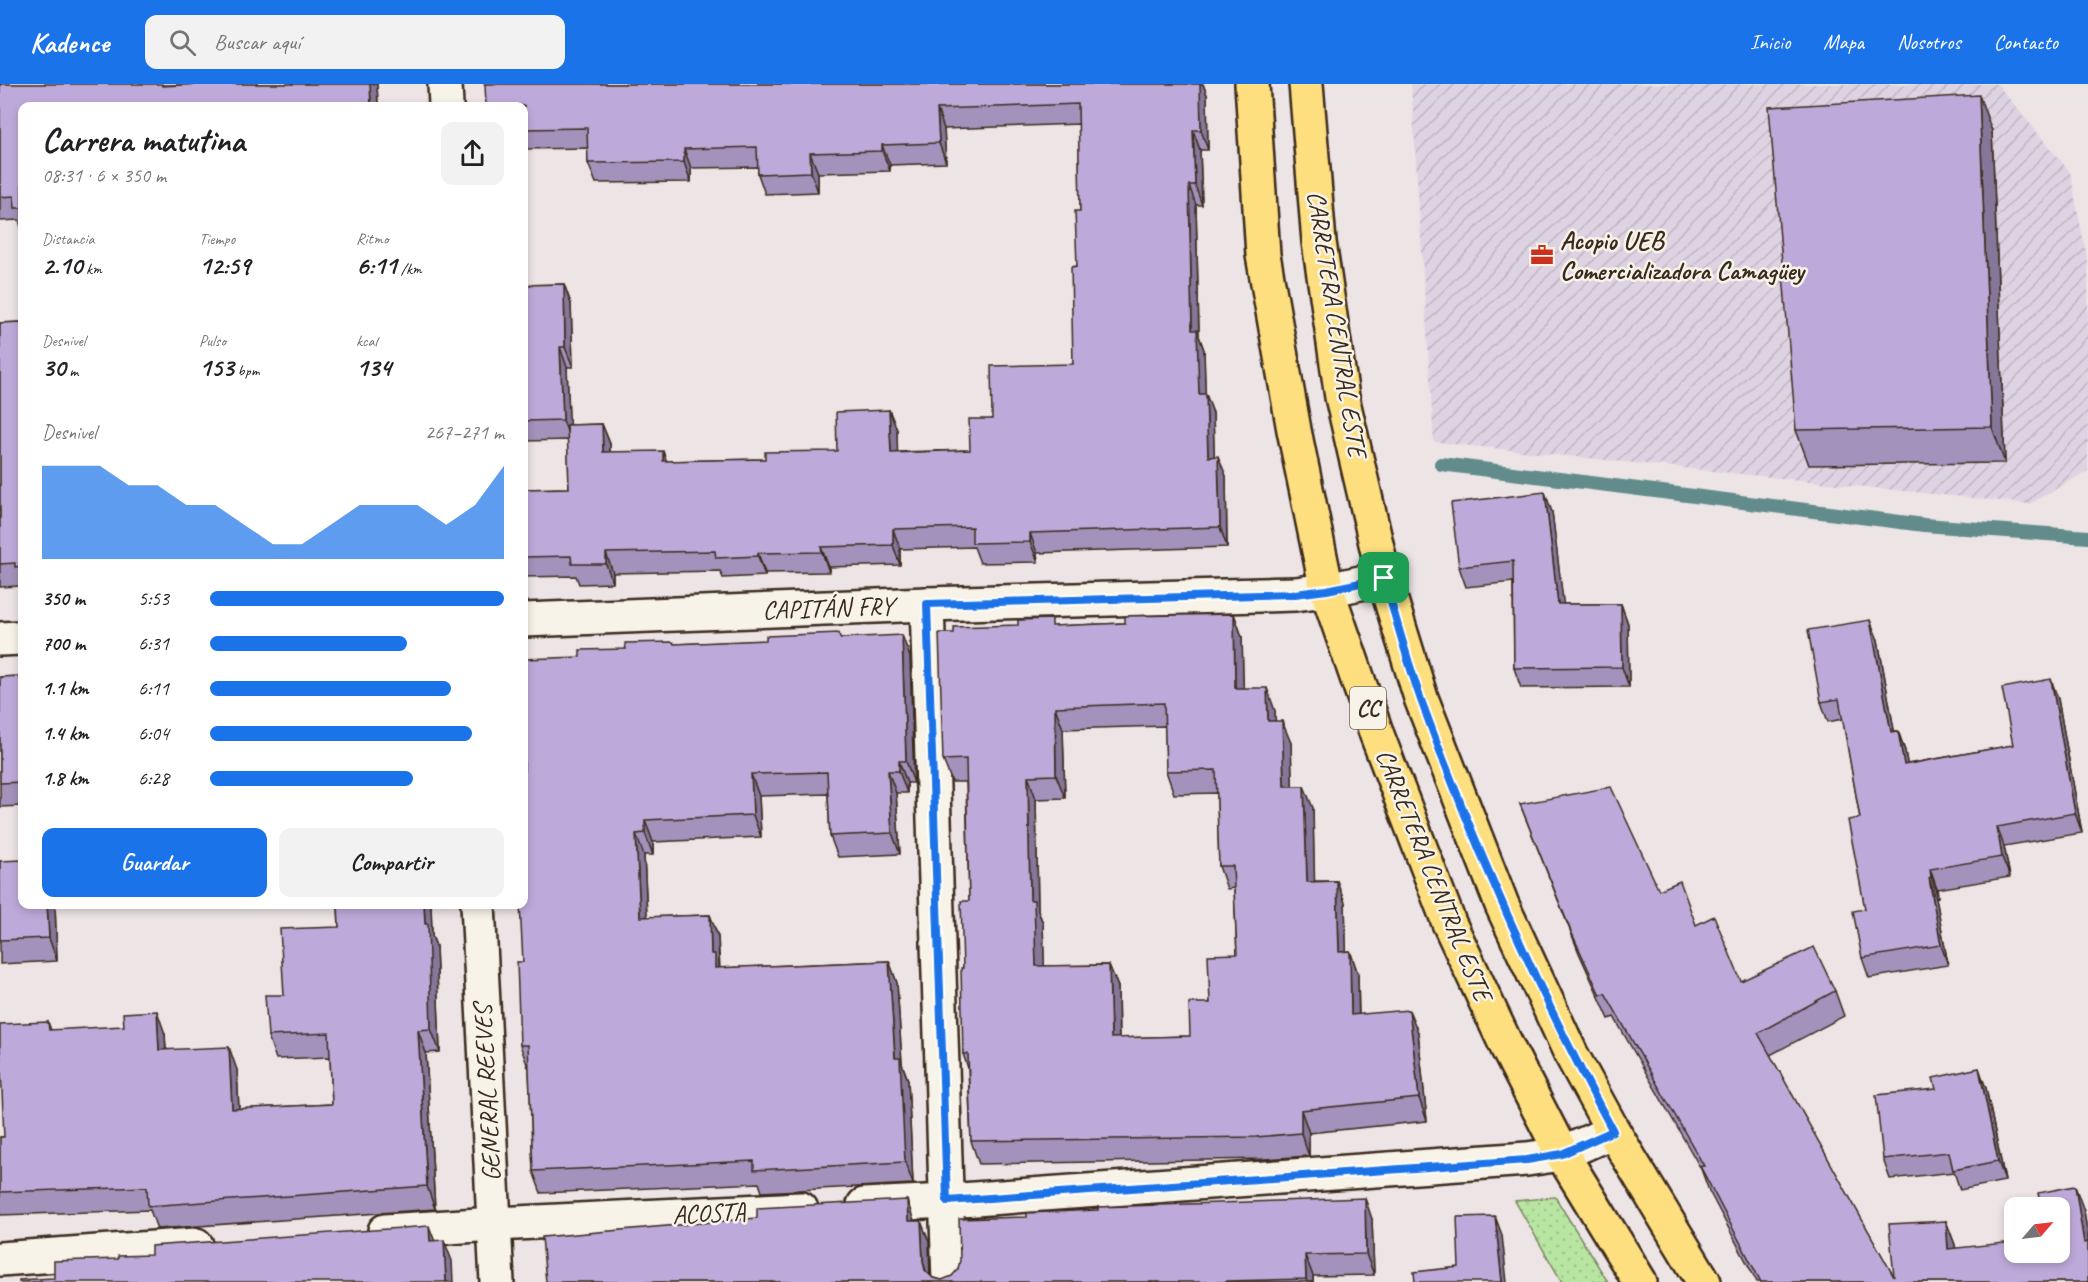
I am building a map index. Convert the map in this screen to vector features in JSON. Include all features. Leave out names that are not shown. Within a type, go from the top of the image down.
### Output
[{"type":"main road","name":"CARRETERA CENTRAL ESTE","points":[[1252,84],[1263,255],[1294,430],[1327,590],[1377,735],[1449,923],[1509,1051],[1562,1154],[1640,1282]]},
{"type":"main road","name":"CARRETERA CENTRAL ESTE","points":[[1306,84],[1319,242],[1342,397],[1384,578],[1420,698],[1502,905],[1571,1054],[1613,1131],[1704,1282]]},
{"type":"street","points":[[445,84],[446,102]]},
{"type":"street","name":"CAPITÁN FRY","points":[[528,620],[927,604],[1275,594],[1327,590],[1384,578]]},
{"type":"street","points":[[927,604],[949,1282]]},
{"type":"street","points":[[0,639],[18,638]]},
{"type":"street","name":"GENERAL REEVES","points":[[478,909],[497,1282]]},
{"type":"street","name":"ACOSTA","points":[[353,1234],[494,1224],[947,1201],[1527,1160],[1562,1154],[1613,1131]]},
{"type":"street","points":[[0,1259],[223,1243]]},
{"type":"shaded area","name":"Acopio UEB Comercializadora Camagüey","points":[[1411,84],[1997,84],[2070,172],[2088,263],[2088,471],[2029,504],[1434,442]]},
{"type":"green space","points":[[1555,1197],[1608,1282],[1562,1282],[1515,1201]]},
{"type":"building","points":[[0,84],[162,84],[162,86],[370,84],[371,102],[18,102],[18,208],[15,208],[14,196],[0,197]]},
{"type":"building","points":[[485,84],[1200,84],[1201,130],[1193,130],[1195,185],[1189,185],[1192,330],[1197,330],[1199,394],[1206,394],[1208,457],[1218,456],[1220,527],[1030,533],[1030,542],[972,543],[972,527],[893,529],[893,545],[821,547],[822,552],[758,553],[758,556],[716,558],[715,551],[606,553],[606,564],[572,564],[571,556],[528,557],[528,489],[569,488],[567,425],[602,424],[603,452],[663,451],[663,461],[765,459],[765,452],[837,451],[836,412],[889,410],[891,453],[970,450],[969,419],[992,419],[991,366],[1073,364],[1071,267],[1077,266],[1075,211],[1080,211],[1078,104],[937,109],[939,143],[882,145],[882,151],[810,153],[811,172],[758,174],[757,147],[684,149],[684,162],[588,163],[587,128],[528,129],[528,102],[486,102]]},
{"type":"building","points":[[1979,95],[1992,427],[1796,430],[1769,107]]},
{"type":"building","points":[[564,284],[565,347],[560,347],[563,420],[528,421],[528,285]]},
{"type":"building","points":[[18,322],[18,567],[15,567],[15,563],[0,564],[0,323]]},
{"type":"building","points":[[1545,492],[1558,604],[1621,604],[1622,667],[1514,668],[1513,561],[1459,567],[1451,503]]},
{"type":"building","points":[[1234,614],[1235,688],[1267,688],[1268,721],[1282,721],[1284,786],[1304,786],[1307,882],[1337,881],[1339,952],[1350,951],[1351,1015],[1409,1010],[1419,1098],[1301,1110],[1301,1133],[1256,1137],[971,1141],[968,1054],[963,1054],[961,968],[963,968],[961,901],[969,901],[966,759],[943,760],[939,633],[954,633],[954,627],[1018,625],[1018,620],[1052,619],[1052,626],[1125,623],[1125,616]],"holes":[[[1164,703],[1166,771],[1216,770],[1219,866],[1233,866],[1237,954],[1208,955],[1210,1003],[1189,1003],[1190,1036],[1111,1038],[1109,965],[1036,966],[1034,900],[1030,900],[1028,776],[1056,775],[1055,707]]]},
{"type":"building","points":[[1870,620],[1891,732],[1898,731],[1904,765],[2013,745],[2002,688],[2051,679],[2075,813],[1997,827],[2002,857],[1930,869],[1931,877],[1929,878],[1941,945],[1862,958],[1853,911],[1865,909],[1848,820],[1860,818],[1839,699],[1821,702],[1808,630]]},
{"type":"building","points":[[839,633],[840,638],[902,635],[906,761],[899,761],[899,771],[888,771],[892,833],[830,836],[827,772],[751,774],[753,815],[645,820],[645,833],[636,834],[640,917],[710,915],[711,954],[715,954],[715,968],[889,961],[895,1058],[900,1058],[905,1162],[754,1170],[754,1161],[533,1171],[528,1045],[520,1045],[517,962],[523,962],[520,909],[528,909],[528,659],[580,657],[580,650],[626,649],[625,643],[673,642],[674,644],[766,640],[766,636]]},
{"type":"building","points":[[18,676],[18,782],[0,783],[0,677]]},
{"type":"building","points":[[1611,787],[1659,890],[1680,881],[1696,925],[1714,916],[1741,981],[1814,947],[1835,991],[1758,1033],[1894,1277],[1889,1224],[1946,1221],[1948,1249],[2004,1243],[2004,1263],[2070,1263],[2070,1197],[2039,1197],[2038,1193],[2075,1186],[2084,1243],[2088,1242],[2088,1282],[1761,1282],[1700,1166],[1704,1166],[1605,993],[1600,995],[1570,929],[1520,804]]},
{"type":"building","points":[[18,860],[18,909],[47,909],[49,938],[0,940],[0,861]]},
{"type":"building","points":[[338,909],[424,909],[425,924],[428,924],[431,1029],[418,1030],[427,1186],[148,1206],[147,1187],[0,1192],[0,1137],[4,1137],[0,1024],[48,1022],[49,1030],[124,1026],[123,1013],[157,1011],[159,1050],[229,1047],[232,1109],[332,1104],[329,1033],[268,1036],[265,995],[284,995],[280,929],[339,927]]},
{"type":"building","points":[[1979,1068],[1998,1161],[1953,1170],[1949,1152],[1883,1159],[1876,1095],[1936,1089],[1933,1078]]},
{"type":"building","points":[[1365,1198],[1366,1254],[1305,1255],[1306,1279],[1227,1282],[546,1282],[542,1237],[757,1218],[757,1208],[907,1200],[908,1221],[921,1221],[925,1270],[933,1278],[942,1280],[952,1276],[958,1269],[960,1260],[959,1219],[1027,1217],[1027,1213],[1098,1210],[1098,1207]]},
{"type":"building","points":[[1495,1216],[1502,1282],[1415,1282],[1414,1272],[1459,1267],[1457,1217]]},
{"type":"building","points":[[429,1226],[430,1241],[444,1240],[446,1282],[19,1282],[19,1280],[54,1278],[54,1261],[118,1259],[118,1256],[151,1255],[151,1246]]},
{"type":"waterway","points":[[1441,464],[1924,525],[2088,537]]},
{"type":"place","name":"Acopio UEB Comercializadora Camagüey","points":[[1542,255]]},
{"type":"route","points":[[1384,578],[1420,698],[1502,905],[1571,1054],[1613,1131],[1562,1154],[1527,1160],[947,1201],[927,604],[1295,594],[1384,578]]}]
